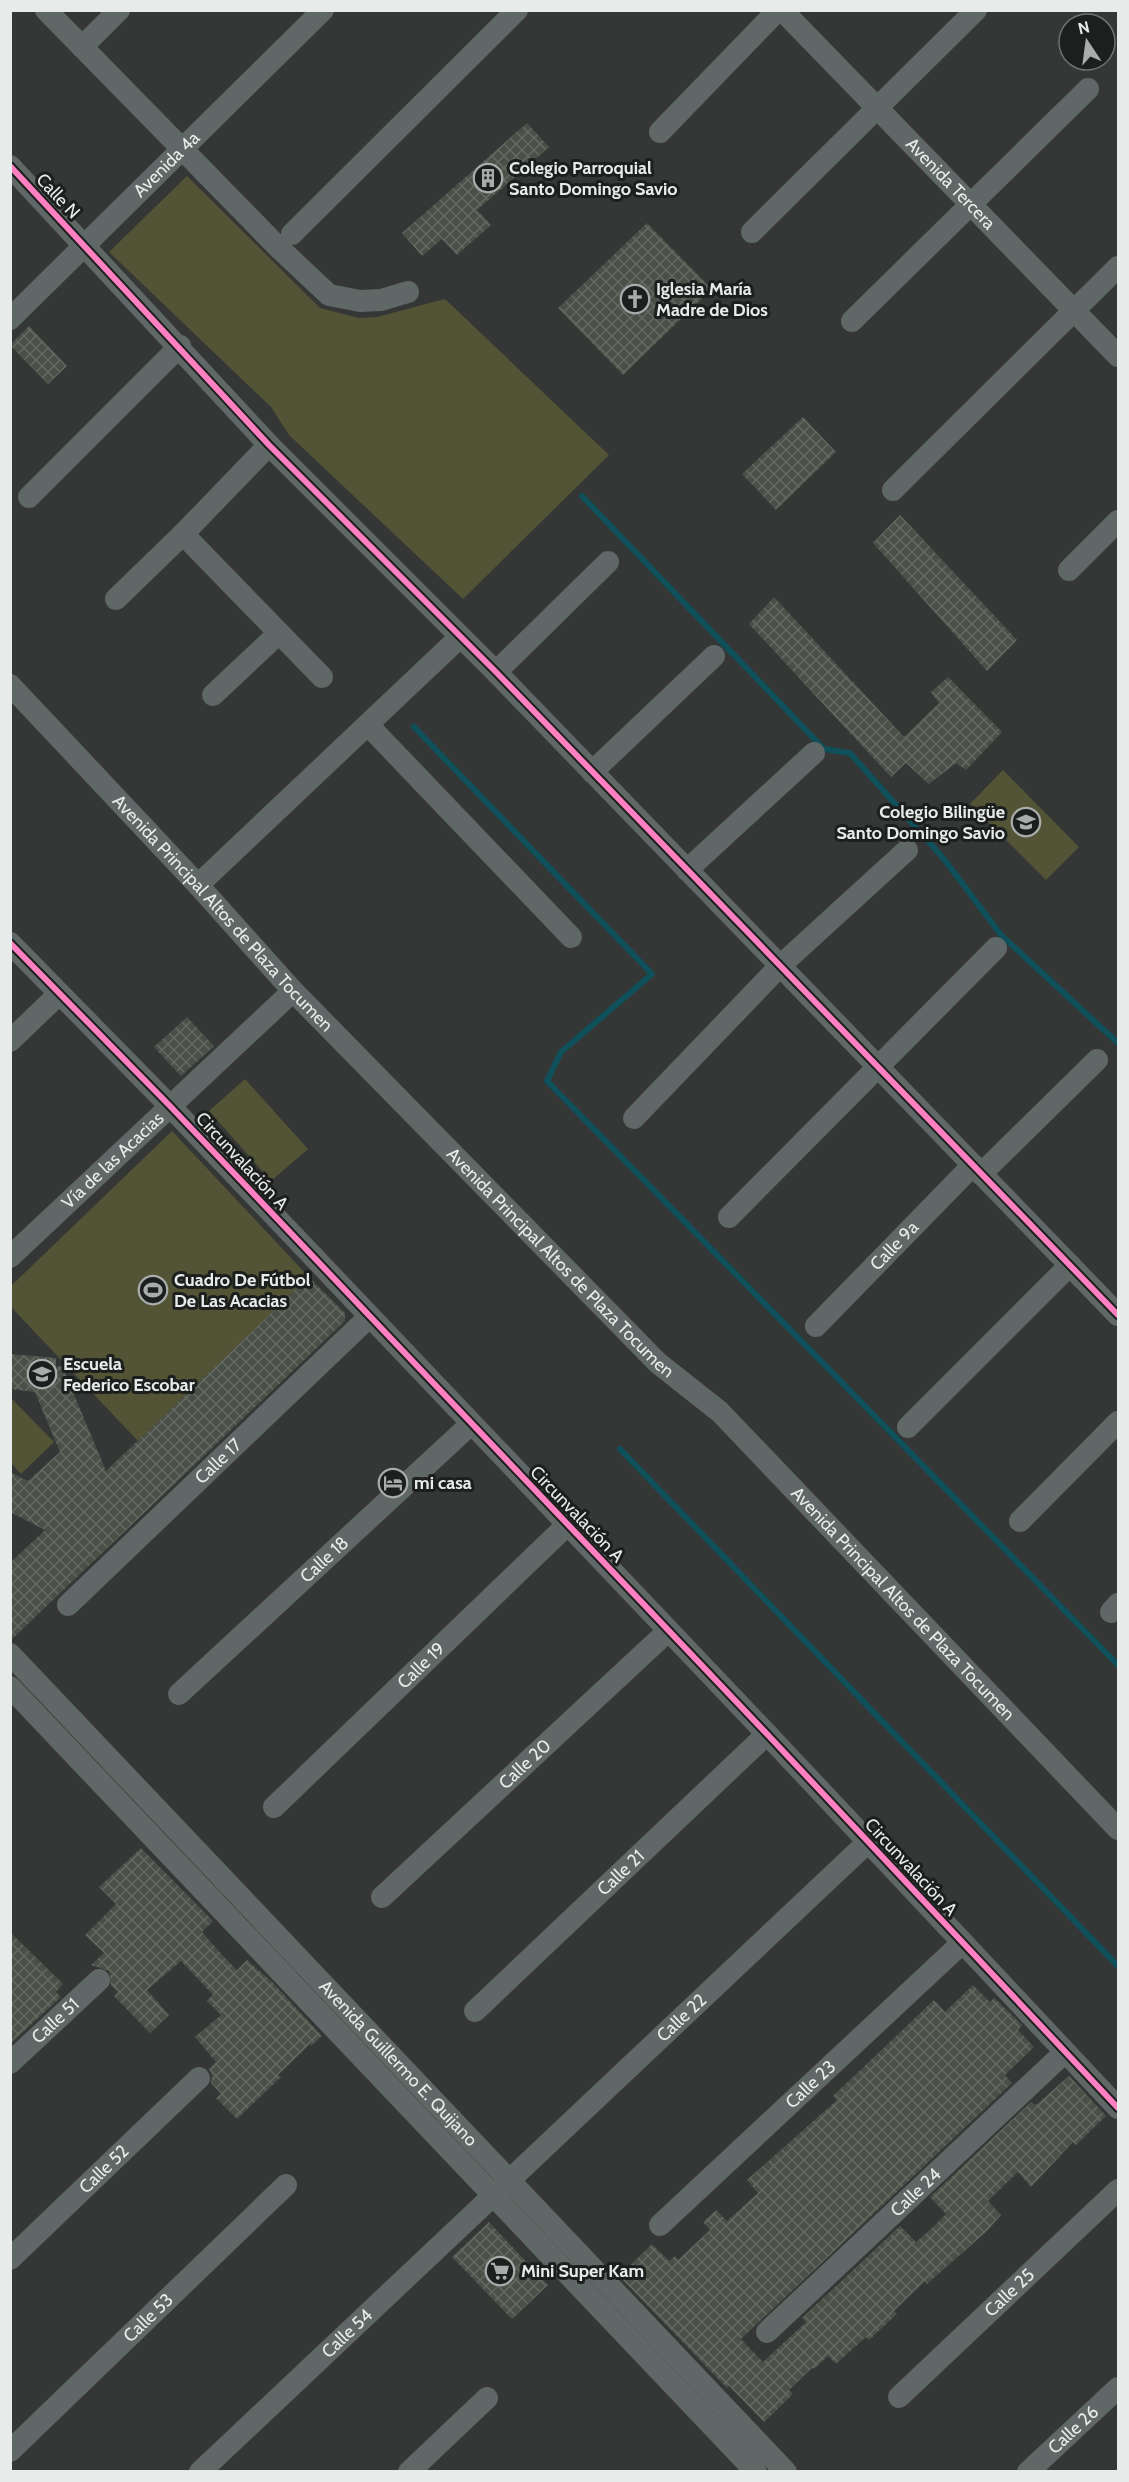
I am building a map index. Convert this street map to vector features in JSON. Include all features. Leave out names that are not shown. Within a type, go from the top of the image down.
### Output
[{"type":"street","points":[[46,10],[329,295],[360,302],[381,300],[408,292]]},
{"type":"street","points":[[82,47],[119,10]]},
{"type":"street","name":"Avenida 4a","points":[[10,319],[323,10]]},
{"type":"street","points":[[292,234],[517,10]]},
{"type":"street","points":[[660,132],[780,10]]},
{"type":"street","name":"Avenida Tercera","points":[[780,10],[1119,356]]},
{"type":"street","points":[[752,232],[976,10]]},
{"type":"street","points":[[852,321],[1088,89]]},
{"type":"street","name":"Calle N","points":[[10,166],[83,246],[180,346],[269,445],[496,672],[1118,1313]]},
{"type":"street","points":[[893,490],[1119,267]]},
{"type":"street","points":[[29,497],[180,346]]},
{"type":"street","points":[[116,599],[269,445]]},
{"type":"street","points":[[1069,570],[1119,521]]},
{"type":"street","points":[[183,534],[322,677]]},
{"type":"street","points":[[496,672],[608,562]]},
{"type":"street","points":[[213,695],[279,633]]},
{"type":"street","points":[[198,885],[460,637]]},
{"type":"street","points":[[592,772],[714,656]]},
{"type":"street","name":"Avenida Principal Altos de Plaza Tocumen","points":[[10,685],[198,885],[293,991],[658,1363],[720,1412],[1119,1829]]},
{"type":"street","points":[[368,725],[572,937]]},
{"type":"street","points":[[687,870],[814,753]]},
{"type":"street","points":[[634,1118],[780,966],[907,850]]},
{"type":"street","name":"Circunvalación A","points":[[10,943],[170,1106],[868,1842],[961,1944],[1119,2108]]},
{"type":"street","points":[[729,1217],[996,948]]},
{"type":"street","name":"Vía de las Acacias","points":[[10,1257],[293,991]]},
{"type":"street","points":[[10,1041],[59,994]]},
{"type":"street","name":"Calle 9a","points":[[816,1326],[977,1169],[1097,1060]]},
{"type":"street","points":[[908,1426],[1070,1265]]},
{"type":"street","name":"Calle 17","points":[[68,1605],[369,1317]]},
{"type":"street","points":[[1020,1521],[1119,1422]]},
{"type":"street","name":"Calle 18","points":[[179,1694],[471,1424]]},
{"type":"street","name":"Calle 19","points":[[274,1807],[567,1525]]},
{"type":"street","name":"Calle 20","points":[[382,1898],[668,1631]]},
{"type":"street","name":"Avenida Guillermo E. Quijano","points":[[10,1654],[61,1708],[284,1959]]},
{"type":"street","name":"Avenida Guillermo E. Quijano","points":[[10,1687],[284,1959],[740,2439],[786,2472]]},
{"type":"street","points":[[45,1723],[61,1708]]},
{"type":"street","name":"Calle 21","points":[[475,2011],[766,1734]]},
{"type":"street","name":"Calle 22","points":[[502,2187],[868,1842]]},
{"type":"street","name":"Calle 23","points":[[660,2225],[961,1944]]},
{"type":"street","name":"Calle 51","points":[[10,2063],[99,1980]]},
{"type":"street","name":"Calle 24","points":[[767,2332],[1065,2052]]},
{"type":"street","name":"Calle 52","points":[[10,2259],[199,2078]]},
{"type":"street","name":"Calle 53","points":[[10,2451],[286,2185]]},
{"type":"street","name":"Calle 54","points":[[200,2472],[502,2187]]},
{"type":"street","name":"Calle 25","points":[[899,2397],[1119,2190]]},
{"type":"street","name":"Calle 26","points":[[1028,2472],[1119,2388]]},
{"type":"street","points":[[409,2472],[487,2398]]},
{"type":"street","name":"Avenida Guillermo E. Quijano","points":[[740,2439],[756,2472]]},
{"type":"green space","points":[[187,176],[320,308],[359,318],[377,317],[445,299],[609,455],[463,599],[289,435],[271,407],[109,252]]},
{"type":"green space","points":[[1003,770],[1079,847],[1046,880],[970,804]]},
{"type":"green space","points":[[245,1079],[308,1149],[271,1181],[209,1111]]},
{"type":"green space","name":"Cuadro De Fútbol De Las Acacias","points":[[172,1131],[309,1277],[138,1441],[11,1307],[11,1286]]},
{"type":"green space","points":[[10,1397],[54,1442],[21,1474],[11,1463]]},
{"type":"building","name":"Colegio Parroquial Santo Domingo Savio","points":[[527,123],[549,147],[477,210],[491,225],[457,255],[442,239],[422,256],[402,233]]},
{"type":"building","name":"Iglesia María Madre de Dios","points":[[647,223],[712,289],[623,375],[558,308]]},
{"type":"building","points":[[29,326],[67,366],[48,384],[10,345]]},
{"type":"building","points":[[803,417],[836,452],[776,510],[742,474]]},
{"type":"building","points":[[900,515],[1017,640],[987,671],[873,543]]},
{"type":"building","points":[[774,597],[904,737],[939,703],[931,692],[948,677],[1002,732],[966,770],[956,763],[929,784],[906,763],[891,777],[749,624]]},
{"type":"building","points":[[187,1017],[214,1046],[181,1076],[154,1047]]},
{"type":"building","points":[[309,1277],[345,1313],[345,1321],[10,1641],[10,1563],[45,1530],[10,1512],[10,1472],[28,1481],[60,1452],[35,1392],[10,1389],[10,1354],[56,1358],[56,1367],[62,1366],[106,1471]]},
{"type":"building","points":[[141,1848],[213,1921],[202,1932],[223,1956],[237,1970],[247,1960],[272,1982],[322,2036],[311,2046],[310,2044],[278,2075],[281,2077],[237,2119],[216,2098],[221,2094],[211,2083],[212,2075],[209,2069],[216,2062],[195,2037],[221,2015],[207,2001],[213,1995],[181,1961],[147,1990],[169,2015],[150,2033],[114,1996],[118,1992],[111,1985],[109,1971],[91,1965],[104,1953],[85,1935],[116,1904],[99,1887]]},
{"type":"building","points":[[10,1932],[63,1984],[56,1992],[61,1997],[10,2044]]},
{"type":"building","points":[[973,1985],[990,2002],[994,1998],[1022,2025],[1018,2030],[1034,2047],[1005,2075],[1012,2083],[741,2339],[763,2362],[806,2322],[802,2318],[900,2226],[916,2242],[930,2230],[946,2214],[930,2197],[1031,2102],[1036,2105],[1069,2076],[1106,2116],[1076,2145],[1073,2142],[1031,2187],[1018,2172],[988,2201],[1001,2215],[987,2231],[927,2284],[925,2281],[894,2311],[897,2314],[869,2340],[866,2337],[836,2364],[828,2356],[814,2369],[812,2368],[789,2390],[793,2394],[764,2422],[729,2386],[727,2388],[619,2276],[652,2244],[669,2261],[675,2256],[678,2260],[710,2230],[703,2222],[716,2210],[727,2221],[758,2193],[747,2180],[837,2100],[833,2096],[934,2000],[945,2012]]},
{"type":"building","name":"Mini Super Kam","points":[[489,2222],[548,2285],[512,2319],[452,2257]]},
{"type":"waterway","points":[[582,496],[824,749],[850,753],[944,859],[1001,935],[1118,1043]]},
{"type":"waterway","points":[[414,727],[652,974],[561,1052],[547,1081],[1118,1665]]},
{"type":"waterway","points":[[620,1449],[1118,1966]]},
{"type":"cycle path","points":[[10,166],[269,445],[496,672],[1118,1315]]},
{"type":"cycle path","points":[[10,943],[170,1106],[767,1734],[1118,2108]]},
{"type":"place","name":"Colegio Parroquial Santo Domingo Savio","points":[[488,178]]},
{"type":"place","name":"Iglesia María Madre de Dios","points":[[635,299]]},
{"type":"place","name":"Colegio Bilingüe Santo Domingo Savio","points":[[1026,822]]},
{"type":"place","name":"Cuadro De Fútbol De Las Acacias","points":[[153,1290]]},
{"type":"place","name":"Escuela Federico Escobar","points":[[42,1374]]},
{"type":"place","name":"mi casa","points":[[393,1483]]},
{"type":"place","name":"Mini Super Kam","points":[[500,2271]]}]
